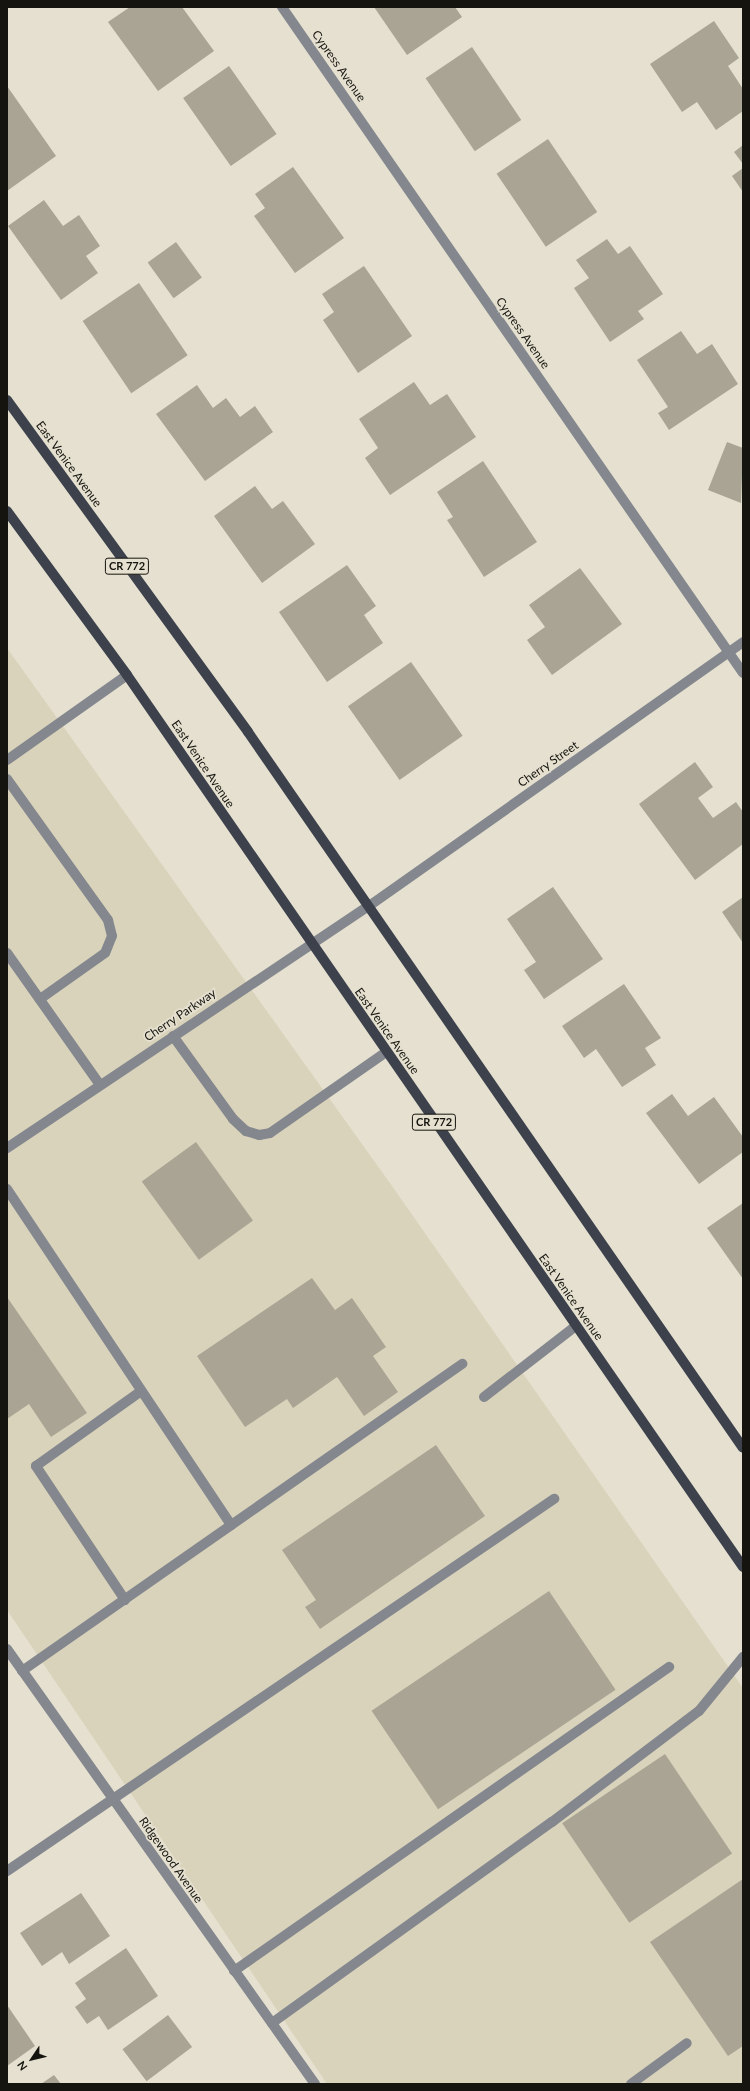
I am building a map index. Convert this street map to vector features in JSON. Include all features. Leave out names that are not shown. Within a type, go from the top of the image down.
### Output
[{"type":"main road","name":"East Venice Avenue","points":[[7,400],[369,906],[743,1448]]},
{"type":"main road","name":"East Venice Avenue","points":[[7,511],[127,675],[310,943],[743,1567]]},
{"type":"street","name":"Cypress Avenue","points":[[282,7],[743,673]]},
{"type":"street","name":"Cherry Street","points":[[369,906],[743,642]]},
{"type":"street","points":[[7,760],[127,675]]},
{"type":"street","points":[[7,778],[108,920],[112,936],[106,953],[40,999]]},
{"type":"street","name":"Cherry Parkway","points":[[7,1148],[310,943],[369,906]]},
{"type":"street","points":[[7,953],[100,1085]]},
{"type":"street","points":[[173,1036],[233,1119],[246,1131],[259,1135],[270,1133],[386,1052]]},
{"type":"street","points":[[7,1190],[231,1525]]},
{"type":"street","points":[[484,1397],[576,1326]]},
{"type":"street","points":[[22,1671],[462,1364]]},
{"type":"street","points":[[125,1600],[36,1466],[141,1391]]},
{"type":"street","points":[[7,1871],[554,1499]]},
{"type":"street","name":"Ridgewood Avenue","points":[[7,1650],[315,2084]]},
{"type":"street","points":[[272,2023],[552,1822],[699,1711],[743,1657]]},
{"type":"street","points":[[234,1971],[669,1667]]},
{"type":"street","points":[[631,2084],[687,2044]]},
{"type":"shaded area","points":[[7,648],[392,1186],[743,1688],[743,2084],[327,2084],[7,1610]]},
{"type":"building","points":[[130,7],[182,7],[214,51],[158,91],[108,22]]},
{"type":"building","points":[[374,7],[455,7],[462,17],[407,55]]},
{"type":"building","points":[[714,21],[739,58],[728,66],[743,89],[743,111],[716,130],[697,102],[682,112],[650,64]]},
{"type":"building","points":[[472,47],[521,120],[475,151],[426,78]]},
{"type":"building","points":[[229,66],[277,134],[231,166],[183,98]]},
{"type":"building","points":[[7,86],[56,156],[7,191]]},
{"type":"building","points":[[548,139],[597,212],[546,247],[497,174]]},
{"type":"building","points":[[743,145],[743,164],[734,152]]},
{"type":"building","points":[[293,167],[344,238],[295,273],[254,216],[265,208],[255,194]]},
{"type":"building","points":[[743,168],[743,192],[732,176]]},
{"type":"building","points":[[44,200],[63,226],[79,215],[100,246],[86,256],[98,273],[61,300],[8,226]]},
{"type":"building","points":[[607,239],[618,254],[630,246],[663,294],[638,311],[644,319],[610,342],[574,288],[589,278],[576,260]]},
{"type":"building","points":[[176,242],[202,278],[174,298],[148,263]]},
{"type":"building","points":[[364,266],[412,336],[358,373],[323,320],[334,312],[322,294]]},
{"type":"building","points":[[139,283],[188,355],[131,393],[83,321]]},
{"type":"building","points":[[681,331],[697,354],[712,344],[738,384],[669,430],[658,413],[668,407],[637,360]]},
{"type":"building","points":[[414,382],[430,405],[447,394],[476,437],[390,495],[365,458],[378,448],[359,419]]},
{"type":"building","points":[[197,385],[213,408],[226,398],[240,417],[255,406],[273,432],[205,481],[156,414]]},
{"type":"building","points":[[727,442],[743,448],[741,503],[708,490]]},
{"type":"building","points":[[483,461],[537,542],[484,577],[447,520],[453,517],[437,492]]},
{"type":"building","points":[[255,486],[272,509],[283,501],[315,544],[262,583],[214,516]]},
{"type":"building","points":[[347,565],[376,606],[364,615],[383,643],[327,682],[279,612]]},
{"type":"building","points":[[580,568],[622,624],[552,675],[527,640],[545,627],[529,605]]},
{"type":"building","points":[[411,662],[463,736],[400,780],[348,706]]},
{"type":"building","points":[[695,762],[713,787],[698,798],[713,818],[736,802],[743,812],[743,844],[695,880],[639,804]]},
{"type":"building","points":[[553,887],[603,959],[544,999],[524,970],[536,962],[507,919]]},
{"type":"building","points":[[743,897],[743,943],[722,912]]},
{"type":"building","points":[[624,984],[661,1038],[645,1048],[656,1065],[622,1087],[596,1049],[584,1058],[562,1026]]},
{"type":"building","points":[[672,1094],[688,1116],[714,1097],[743,1137],[743,1152],[699,1184],[646,1113]]},
{"type":"building","points":[[196,1142],[253,1220],[199,1260],[142,1181]]},
{"type":"building","points":[[743,1203],[743,1279],[707,1228]]},
{"type":"building","points":[[312,1278],[335,1310],[352,1298],[386,1347],[373,1356],[398,1392],[364,1416],[337,1377],[293,1408],[287,1399],[245,1427],[197,1356]]},
{"type":"building","points":[[7,1297],[87,1413],[51,1437],[29,1404],[7,1419]]},
{"type":"building","points":[[436,1445],[485,1516],[320,1629],[305,1607],[316,1600],[282,1550]]},
{"type":"building","points":[[549,1591],[616,1690],[438,1809],[372,1711]]},
{"type":"building","points":[[665,1754],[732,1853],[629,1923],[562,1823]]},
{"type":"building","points":[[743,1879],[743,2046],[728,2056],[650,1942]]},
{"type":"building","points":[[81,1893],[110,1936],[69,1964],[62,1952],[42,1966],[20,1933]]},
{"type":"building","points":[[126,1948],[158,1996],[108,2030],[99,2016],[87,2024],[75,2007],[86,1999],[75,1983]]},
{"type":"building","points":[[7,2005],[35,2046],[7,2066]]},
{"type":"building","points":[[168,2015],[192,2047],[147,2081],[122,2049]]},
{"type":"building","points":[[54,2075],[61,2084],[41,2084]]}]
